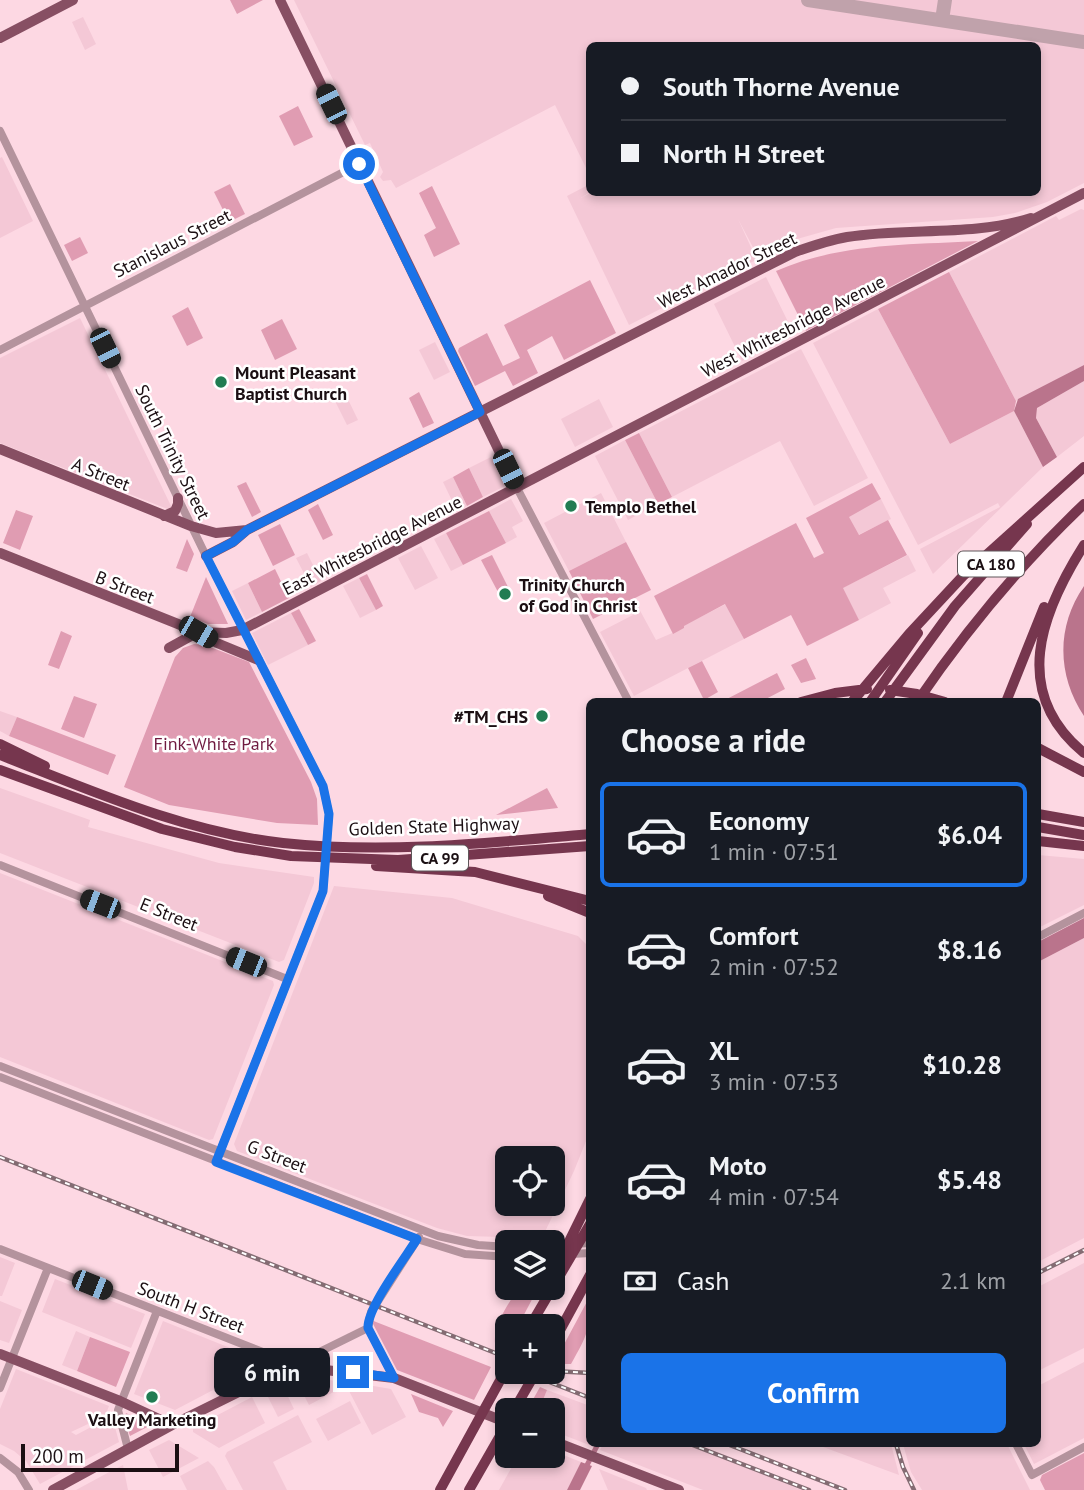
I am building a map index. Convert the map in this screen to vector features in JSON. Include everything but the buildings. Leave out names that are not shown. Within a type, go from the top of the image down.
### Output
[{"type":"highway","points":[[855,698],[962,576],[1084,467]]},
{"type":"highway","name":"CA 180","points":[[888,698],[955,606],[1003,549],[1084,467]]},
{"type":"highway","name":"CA 180","points":[[920,698],[1021,569],[1084,504]]},
{"type":"highway","points":[[1008,698],[1036,623],[1053,589],[1084,539]]},
{"type":"highway","points":[[1084,545],[1050,608],[1042,630],[1039,653],[1040,680],[1050,712],[1069,739],[1084,753]]},
{"type":"highway","points":[[873,698],[962,576]]},
{"type":"highway","points":[[816,698],[870,689],[931,698]]},
{"type":"highway","points":[[0,744],[110,798]]},
{"type":"highway","points":[[1041,750],[1084,772]]},
{"type":"highway","name":"Golden State Highway","points":[[0,755],[110,798],[188,824],[281,843],[365,848],[586,834]]},
{"type":"highway","name":"Golden State Highway","points":[[0,769],[103,809],[189,837],[291,856],[398,860],[586,846]]},
{"type":"highway","points":[[0,776],[103,809]]},
{"type":"highway","points":[[1041,815],[1084,822]]},
{"type":"highway","points":[[438,845],[586,827]]},
{"type":"highway","points":[[1041,828],[1084,835]]},
{"type":"highway","points":[[1041,841],[1084,846]]},
{"type":"highway","points":[[291,856],[372,866],[448,869],[490,875],[586,900]]},
{"type":"highway","points":[[490,875],[586,911]]},
{"type":"highway","points":[[565,1252],[586,1207]]},
{"type":"highway","points":[[565,1260],[586,1230]]},
{"type":"highway","points":[[565,1321],[586,1282]]},
{"type":"highway","points":[[440,1490],[498,1384]]},
{"type":"highway","points":[[469,1490],[495,1444]]},
{"type":"main road","points":[[0,38],[73,0]]},
{"type":"main road","points":[[280,0],[517,488]]},
{"type":"main road","name":"West Whitesbridge Avenue","points":[[517,488],[1084,193]]},
{"type":"main road","name":"West Amador Street","points":[[206,556],[233,542],[247,530],[795,251],[848,237],[978,229],[1012,224],[1048,212]]},
{"type":"main road","name":"A Street","points":[[0,449],[191,526],[216,533],[247,530]]},
{"type":"main road","name":"East Whitesbridge Avenue","points":[[242,630],[517,488]]},
{"type":"main road","points":[[164,516],[175,511],[178,498]]},
{"type":"main road","name":"B Street","points":[[0,553],[198,632],[226,633],[242,630]]},
{"type":"main road","points":[[169,648],[198,632],[258,660]]},
{"type":"main road","points":[[0,1354],[120,1401],[172,1425]]},
{"type":"main road","points":[[53,1490],[172,1425],[291,1366],[394,1378],[495,1418]]},
{"type":"main road","points":[[565,1446],[657,1485],[679,1490]]},
{"type":"street","name":"South Trinity Street","points":[[0,131],[242,630],[323,786],[328,804],[326,878],[323,891],[216,1162]]},
{"type":"street","name":"Stanislaus Street","points":[[0,350],[359,164]]},
{"type":"street","points":[[517,488],[627,698]]},
{"type":"street","name":"E Street","points":[[0,865],[287,979]]},
{"type":"street","points":[[1041,935],[1084,913]]},
{"type":"street","name":"G Street","points":[[0,1066],[423,1230],[463,1243],[495,1246]]},
{"type":"street","name":"G Street","points":[[0,1077],[417,1239],[465,1254],[495,1256]]},
{"type":"street","points":[[394,1378],[368,1328],[371,1312],[423,1230]]},
{"type":"street","points":[[565,1244],[586,1243]]},
{"type":"street","name":"South H Street","points":[[0,1249],[283,1360],[291,1366]]},
{"type":"street","points":[[565,1254],[586,1253]]},
{"type":"street","points":[[0,1388],[48,1268]]},
{"type":"street","points":[[128,1448],[118,1417],[120,1401],[157,1311]]},
{"type":"street","points":[[291,1366],[368,1328]]},
{"type":"street","points":[[1018,1447],[1032,1475],[1084,1447]]},
{"type":"street","points":[[0,1458],[18,1472],[29,1490]]},
{"type":"shaded area","points":[[294,0],[1084,0],[1084,183],[1047,202],[1015,213],[993,217],[836,228],[797,239],[768,252],[766,249],[756,253],[738,219],[756,260],[629,325],[567,196],[586,186],[586,195],[581,198],[586,195],[1041,196],[1041,42],[586,42],[586,168],[555,105],[396,188],[391,180],[383,181],[380,177],[383,172],[370,143],[365,145]]},
{"type":"shaded area","points":[[83,17],[96,44],[85,50],[72,22]]},
{"type":"shaded area","points":[[2,157],[33,221],[0,238],[0,158]]},
{"type":"shaded area","points":[[1084,210],[1084,365],[1016,401],[949,272],[1056,216],[1059,220]]},
{"type":"shaded area","points":[[766,277],[794,334],[742,361],[714,304]]},
{"type":"shaded area","points":[[878,309],[950,444],[1014,411],[1043,467],[933,574],[920,549],[1000,507],[998,503],[918,545],[813,343]]},
{"type":"shaded area","points":[[80,318],[172,508],[170,510],[0,443],[0,358]]},
{"type":"shaded area","points":[[435,342],[450,372],[434,380],[419,350]]},
{"type":"shaded area","points":[[801,349],[868,478],[814,506],[780,441],[672,497],[639,433]]},
{"type":"shaded area","points":[[1084,365],[1084,381],[1037,408],[1036,418],[1057,457],[1043,467],[1014,411],[1018,399]]},
{"type":"shaded area","points":[[1084,381],[1084,436],[1057,457],[1036,418],[1037,408]]},
{"type":"shaded area","points":[[343,389],[358,420],[347,425],[332,395]]},
{"type":"shaded area","points":[[599,399],[613,427],[575,447],[561,419]]},
{"type":"shaded area","points":[[625,440],[658,504],[628,520],[595,456]]},
{"type":"shaded area","points":[[491,457],[505,486],[483,497],[469,468]]},
{"type":"shaded area","points":[[453,477],[467,506],[457,511],[443,482]]},
{"type":"shaded area","points":[[601,493],[626,542],[569,571],[544,523]]},
{"type":"shaded area","points":[[511,499],[523,521],[512,527],[517,537],[506,543],[489,511]]},
{"type":"shaded area","points":[[881,499],[891,519],[858,535],[848,516]]},
{"type":"shaded area","points":[[446,533],[463,565],[451,571],[434,539]]},
{"type":"shaded area","points":[[421,546],[438,578],[415,590],[398,558]]},
{"type":"shaded area","points":[[307,553],[321,581],[311,587],[296,558]]},
{"type":"shaded area","points":[[908,555],[916,571],[883,588],[891,603],[859,620],[842,588]]},
{"type":"shaded area","points":[[359,578],[376,610],[360,618],[343,586]]},
{"type":"shaded area","points":[[248,583],[262,612],[246,620],[232,591]]},
{"type":"shaded area","points":[[1084,586],[1084,716],[1069,684],[1063,651],[1068,618]]},
{"type":"shaded area","points":[[726,604],[744,639],[634,696],[600,632],[633,615],[630,609],[637,605],[656,640],[684,628],[683,626]]},
{"type":"shaded area","points":[[291,613],[308,645],[268,665],[252,633]]},
{"type":"shaded area","points":[[0,711],[17,717],[9,736],[0,731]]},
{"type":"shaded area","points":[[0,788],[90,820],[88,827],[219,863],[314,877],[284,960],[279,962],[0,853]]},
{"type":"shaded area","points":[[1041,855],[1084,859],[1084,905],[1041,926]]},
{"type":"shaded area","points":[[0,873],[273,981],[274,985],[213,1139],[209,1140],[0,1057]]},
{"type":"shaded area","points":[[334,886],[452,898],[578,936],[586,944],[586,1141],[565,1190],[565,1146],[495,1146],[495,1216],[553,1216],[546,1230],[495,1230],[495,1237],[467,1236],[437,1228],[237,1151],[234,1144]]},
{"type":"shaded area","points":[[1084,918],[1084,938],[1041,960],[1041,940]]},
{"type":"shaded area","points":[[1084,938],[1084,1238],[1041,1260],[1041,960]]},
{"type":"shaded area","points":[[0,1257],[15,1263],[2,1296],[0,1296]]},
{"type":"shaded area","points":[[1084,1263],[1084,1348],[1041,1370],[1041,1285]]},
{"type":"shaded area","points":[[55,1279],[145,1314],[131,1348],[42,1312]]},
{"type":"shaded area","points":[[0,1301],[22,1310],[9,1343],[0,1340]]},
{"type":"shaded area","points":[[163,1321],[255,1358],[259,1366],[175,1410],[134,1394]]},
{"type":"shaded area","points":[[76,1331],[90,1337],[77,1371],[62,1365]]},
{"type":"shaded area","points":[[1084,1362],[1084,1438],[1034,1464],[1026,1447],[1041,1447],[1041,1384]]},
{"type":"shaded area","points":[[16,1369],[109,1406],[105,1416],[71,1432],[76,1435],[112,1416],[119,1442],[40,1484],[26,1461],[0,1444],[0,1409]]},
{"type":"shaded area","points":[[294,1376],[346,1382],[345,1386],[309,1405]]},
{"type":"shaded area","points":[[281,1382],[294,1409],[278,1417],[265,1391]]},
{"type":"shaded area","points":[[350,1382],[391,1389],[406,1417],[372,1435],[348,1389]]},
{"type":"shaded area","points":[[547,1390],[586,1405],[586,1444],[565,1436],[565,1398],[544,1398]]},
{"type":"shaded area","points":[[252,1397],[265,1423],[219,1448],[193,1432],[193,1428]]},
{"type":"shaded area","points":[[350,1401],[361,1423],[328,1441],[316,1419]]},
{"type":"shaded area","points":[[298,1415],[312,1442],[273,1462],[287,1490],[243,1490],[225,1456],[227,1452]]},
{"type":"shaded area","points":[[169,1440],[199,1458],[163,1477],[149,1450]]},
{"type":"shaded area","points":[[602,1447],[693,1447],[802,1490],[703,1490],[600,1450]]},
{"type":"shaded area","points":[[823,1447],[892,1447],[899,1475]]},
{"type":"shaded area","points":[[904,1447],[1008,1447],[1030,1490],[922,1490],[911,1472]]},
{"type":"shaded area","points":[[565,1456],[581,1462],[567,1490],[499,1490],[511,1468],[565,1468]]},
{"type":"shaded area","points":[[208,1461],[227,1490],[187,1490],[180,1476]]},
{"type":"shaded area","points":[[581,1462],[592,1466],[580,1490],[567,1490]]},
{"type":"shaded area","points":[[123,1465],[128,1490],[76,1490],[113,1470]]},
{"type":"shaded area","points":[[599,1469],[646,1488],[647,1490],[608,1490]]},
{"type":"green space","points":[[230,0],[263,0],[237,14]]},
{"type":"green space","points":[[298,106],[313,137],[294,146],[279,116]]},
{"type":"green space","points":[[230,184],[245,214],[229,222],[214,192]]},
{"type":"green space","points":[[432,186],[460,244],[434,257],[424,235],[436,228],[419,193]]},
{"type":"green space","points":[[80,237],[88,253],[72,261],[64,245]]},
{"type":"green space","points":[[978,241],[806,331],[776,271],[800,262],[850,250]]},
{"type":"green space","points":[[949,272],[1016,401],[1014,411],[950,444],[878,309]]},
{"type":"green space","points":[[590,280],[616,333],[564,360],[552,336],[527,350],[538,373],[513,386],[505,371],[475,386],[459,348],[487,333],[503,366],[520,358],[504,325]]},
{"type":"green space","points":[[188,307],[203,338],[187,346],[172,316]]},
{"type":"green space","points":[[282,319],[297,349],[275,360],[261,330]]},
{"type":"green space","points":[[419,392],[434,423],[423,428],[409,398]]},
{"type":"green space","points":[[639,433],[672,497],[658,504],[625,440]]},
{"type":"green space","points":[[469,468],[483,497],[467,506],[453,477]]},
{"type":"green space","points":[[246,482],[261,512],[252,517],[237,486]]},
{"type":"green space","points":[[872,483],[881,499],[849,517],[859,535],[888,520],[907,555],[843,588],[859,620],[807,646],[791,615],[744,639],[725,604],[673,634],[654,596],[796,523],[814,558],[824,553],[806,518]]},
{"type":"green space","points":[[318,504],[333,535],[323,540],[308,510]]},
{"type":"green space","points":[[16,510],[33,516],[20,550],[3,543]]},
{"type":"green space","points":[[489,511],[506,543],[463,565],[446,533]]},
{"type":"green space","points":[[280,524],[295,555],[273,566],[258,535]]},
{"type":"green space","points":[[187,539],[194,554],[187,572],[176,568]]},
{"type":"green space","points":[[626,542],[651,590],[593,619],[569,571]]},
{"type":"green space","points":[[492,555],[508,587],[498,592],[481,560]]},
{"type":"green space","points":[[275,569],[289,598],[262,612],[248,583]]},
{"type":"green space","points":[[367,574],[383,606],[376,610],[359,578]]},
{"type":"green space","points":[[206,577],[228,624],[208,624],[190,617]]},
{"type":"green space","points":[[299,609],[316,641],[308,645],[291,613]]},
{"type":"green space","points":[[61,631],[72,636],[59,669],[48,665]]},
{"type":"green space","name":"Fink-White Park","points":[[194,644],[205,645],[249,662],[311,782],[317,799],[318,825],[277,823],[169,805],[124,787],[175,657],[183,648]]},
{"type":"green space","points":[[806,658],[816,679],[801,683],[791,665]]},
{"type":"green space","points":[[702,661],[718,692],[703,698],[688,668]]},
{"type":"green space","points":[[777,673],[785,689],[768,698],[729,698]]},
{"type":"green space","points":[[74,696],[97,704],[84,738],[61,729]]},
{"type":"green space","points":[[17,717],[116,755],[108,775],[9,736]]},
{"type":"green space","points":[[547,788],[558,808],[496,815]]},
{"type":"green space","points":[[510,1300],[532,1300],[524,1314],[502,1314]]},
{"type":"green space","points":[[586,1303],[586,1334],[571,1364],[565,1364],[565,1343]]},
{"type":"green space","points":[[371,1320],[491,1367],[474,1400],[397,1370]]},
{"type":"green space","points":[[90,1337],[130,1352],[116,1387],[77,1371]]},
{"type":"green space","points":[[540,1387],[547,1390],[544,1398],[534,1398]]},
{"type":"green space","points":[[411,1394],[453,1411],[443,1427],[438,1418],[419,1412]]},
{"type":"green space","points":[[126,1413],[151,1425],[130,1436],[124,1419]]},
{"type":"green space","points":[[1084,1453],[1084,1490],[1045,1490],[1040,1480],[1042,1475]]},
{"type":"waterway","points":[[585,1469],[596,1447]]},
{"type":"taxiway","points":[[808,0],[1084,42]]},
{"type":"taxiway","points":[[942,20],[945,0]]},
{"type":"railway","points":[[0,1157],[495,1353]]},
{"type":"railway","points":[[1041,1272],[1084,1250]]},
{"type":"railway","points":[[565,1372],[586,1373]]},
{"type":"railway","points":[[554,1384],[586,1396]]},
{"type":"railway","points":[[698,1447],[809,1490]]},
{"type":"railway","points":[[735,1447],[845,1490]]},
{"type":"railway","points":[[897,1447],[914,1490]]},
{"type":"place","name":"Mount Pleasant Baptist Church","points":[[221,382]]},
{"type":"place","name":"Templo Bethel","points":[[571,506]]},
{"type":"place","name":"Trinity Church of God in Christ","points":[[505,594]]},
{"type":"place","name":"#TM_CHS","points":[[542,716]]},
{"type":"place","name":"Valley Marketing","points":[[152,1397]]},
{"type":"route","points":[[353,1372],[394,1378],[368,1328],[368,1322],[374,1307],[417,1239],[216,1162],[323,891],[329,814],[323,786],[206,556],[233,542],[247,530],[480,412],[359,164]]}]
